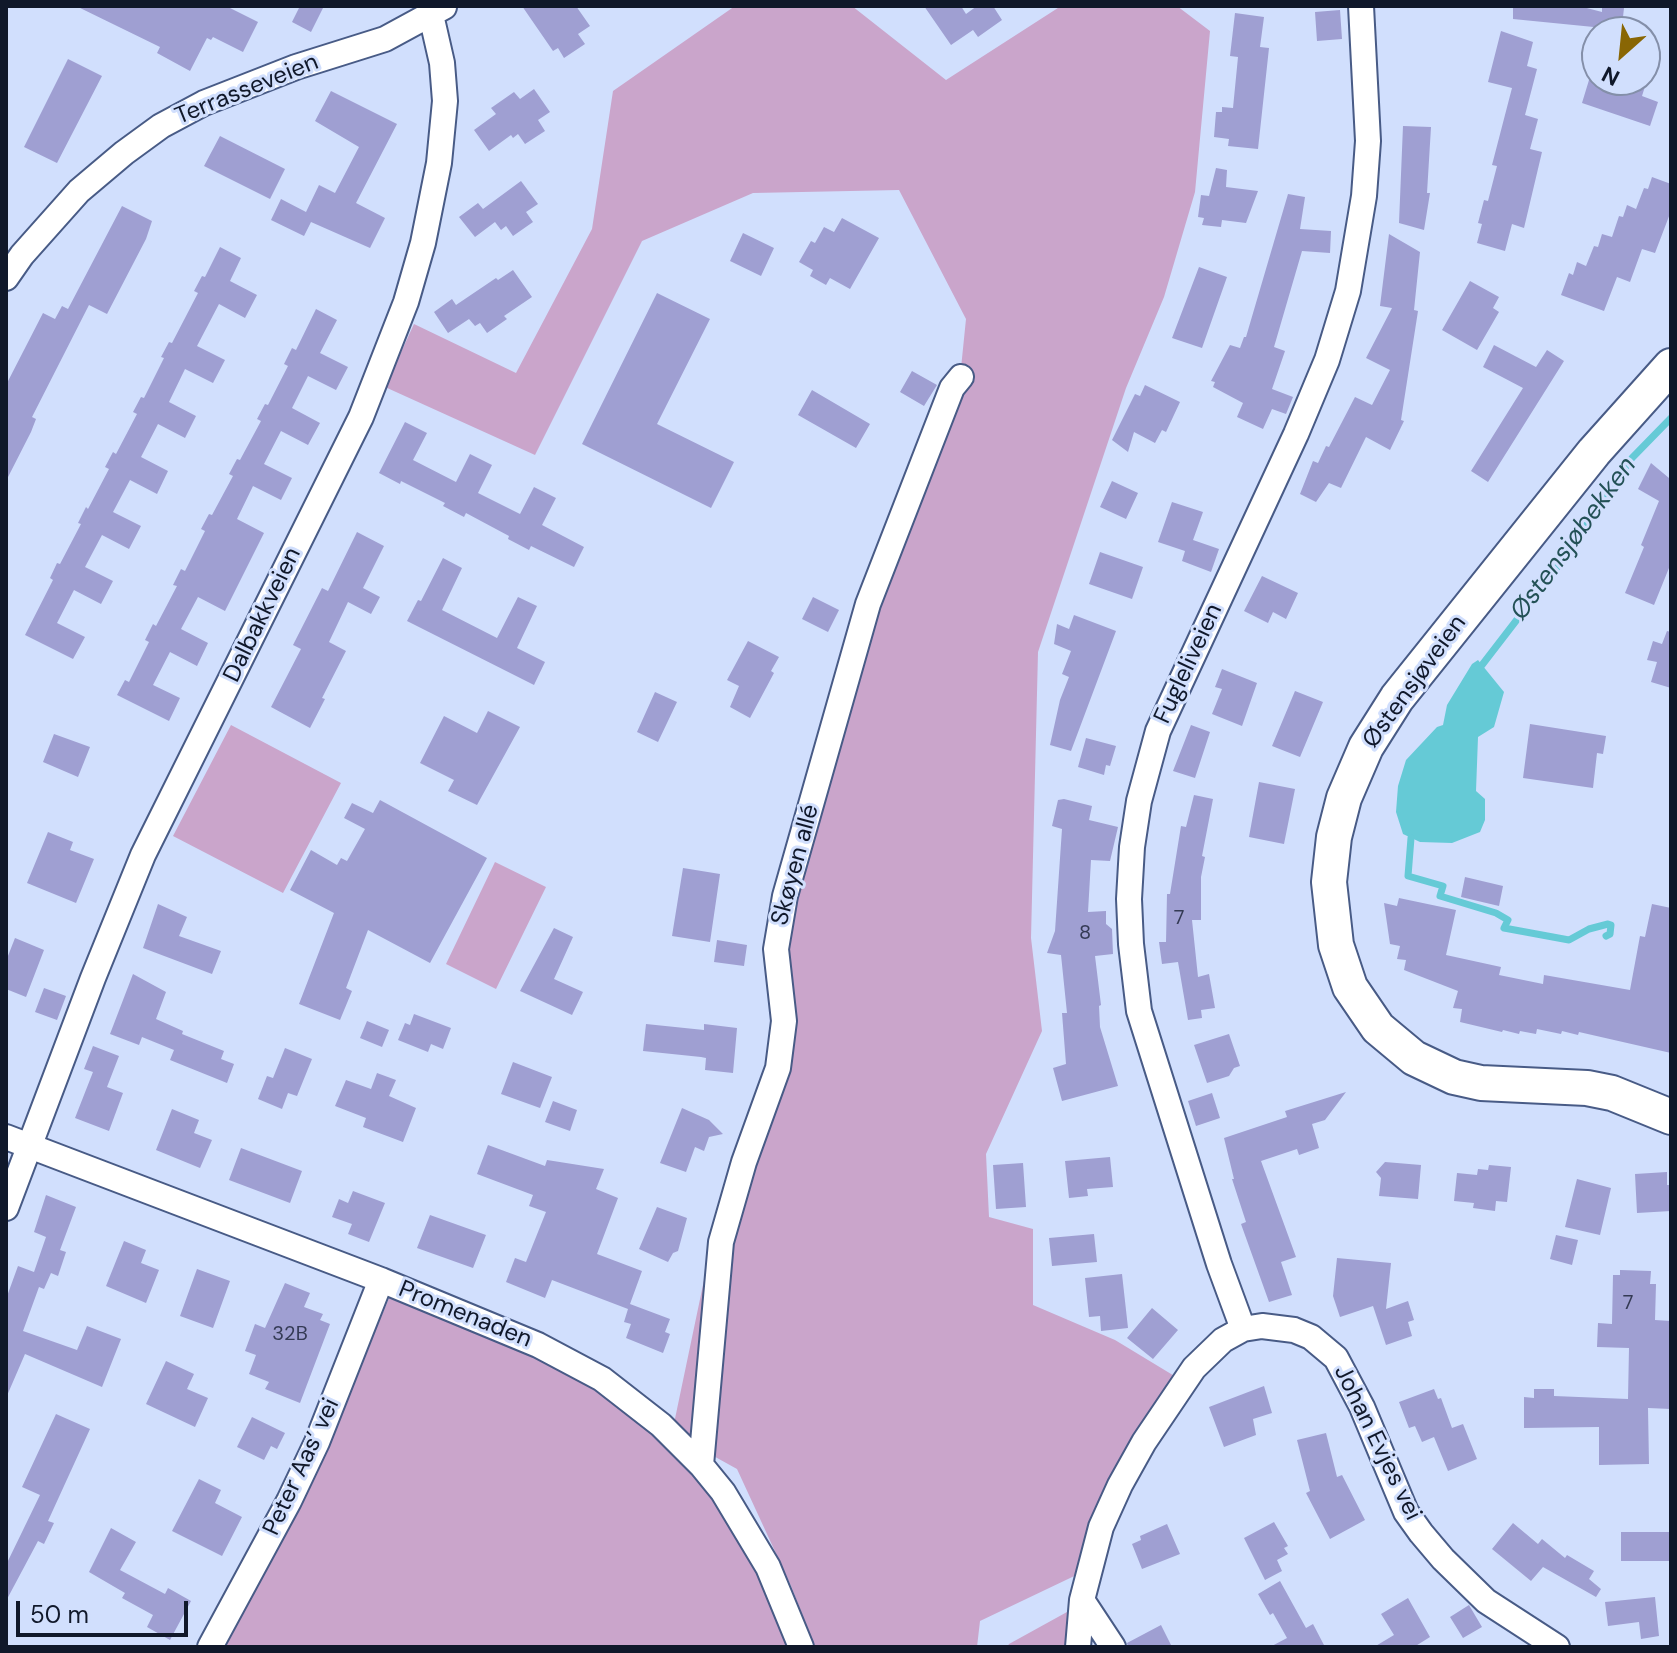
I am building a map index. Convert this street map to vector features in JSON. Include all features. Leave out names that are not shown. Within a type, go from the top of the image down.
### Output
[{"type":"main road","name":"Østensjøveien","points":[[1671,366],[1594,452],[1397,698],[1366,747],[1344,798],[1334,837],[1329,882],[1336,945],[1350,987],[1378,1028],[1414,1058],[1454,1077],[1481,1083],[1587,1088],[1612,1093],[1671,1117]]},
{"type":"street","name":"Fugleliveien","points":[[1243,1329],[1219,1264],[1139,1011],[1129,899],[1132,847],[1139,801],[1158,731],[1302,421],[1327,360],[1348,291],[1364,196],[1368,141],[1361,6]]},
{"type":"street","name":"Terrasseveien","points":[[6,278],[22,255],[79,191],[161,126],[214,99],[296,67],[385,39],[435,9]]},
{"type":"street","name":"Dalbakkveien","points":[[6,1208],[143,855],[361,417],[406,302],[423,243],[439,163],[445,101],[435,9]]},
{"type":"street","name":"Skøyen allé","points":[[701,1465],[721,1242],[744,1162],[778,1068],[784,1021],[776,949],[785,896],[868,604],[946,402],[961,377]]},
{"type":"street","name":"Promenaden","points":[[6,1137],[381,1280],[538,1345],[602,1379],[661,1425],[701,1465],[746,1528],[768,1567],[801,1647]]},
{"type":"street","name":"Peter Aas’ vei","points":[[210,1647],[289,1501],[317,1442],[381,1280]]},
{"type":"street","name":"Johan Evjes vei","points":[[1243,1329],[1262,1326],[1294,1330],[1311,1337],[1336,1358],[1362,1407],[1406,1512],[1421,1533],[1486,1601],[1557,1647]]},
{"type":"street","points":[[1078,1647],[1082,1600],[1101,1527],[1120,1485],[1144,1442],[1194,1368],[1223,1340],[1243,1329]]},
{"type":"street","points":[[1082,1600],[1113,1647]]},
{"type":"shaded area","points":[[735,6],[852,6],[946,80],[1061,6],[1177,6],[1210,31],[1195,192],[1164,297],[1126,388],[1038,652],[1031,938],[1042,1031],[986,1154],[989,1217],[1033,1229],[1033,1305],[1115,1340],[1181,1380],[1089,1569],[980,1621],[977,1647],[815,1647],[791,1586],[737,1469],[672,1433],[726,1175],[782,1043],[774,946],[845,679],[960,378],[966,319],[899,190],[753,193],[642,241],[535,455],[385,387],[414,324],[516,373],[592,229],[613,91]]},
{"type":"shaded area","points":[[1478,660],[1504,692],[1494,727],[1478,737],[1476,791],[1485,799],[1485,820],[1480,832],[1452,843],[1420,842],[1403,834],[1396,812],[1398,786],[1406,760],[1437,727],[1443,725],[1447,705],[1472,664]]},
{"type":"shaded area","points":[[231,725],[341,783],[283,893],[173,836]]},
{"type":"shaded area","points":[[495,862],[546,887],[496,989],[446,964]]},
{"type":"shaded area","points":[[390,1296],[586,1376],[674,1451],[716,1504],[764,1581],[789,1647],[221,1647],[301,1503]]},
{"type":"shaded area","points":[[1067,1612],[1066,1647],[1007,1647],[1009,1644]]},
{"type":"building","points":[[76,6],[226,6],[258,22],[243,52],[213,37],[211,40],[207,38],[190,71],[157,53],[160,47]]},
{"type":"building","points":[[300,6],[324,6],[311,32],[292,22]]},
{"type":"building","points":[[522,6],[576,6],[590,26],[578,34],[585,44],[564,58],[558,48],[553,51]]},
{"type":"building","points":[[924,6],[961,6],[966,14],[977,6],[993,6],[1002,20],[978,37],[973,30],[951,45]]},
{"type":"building","points":[[1513,6],[1579,6],[1602,12],[1602,6],[1624,8],[1623,16],[1581,16],[1581,26],[1513,19]]},
{"type":"building","points":[[1340,10],[1342,39],[1317,41],[1315,12]]},
{"type":"building","points":[[1235,13],[1264,17],[1260,47],[1269,48],[1258,149],[1228,146],[1229,139],[1214,137],[1216,112],[1222,112],[1222,107],[1233,108],[1238,57],[1230,56]]},
{"type":"building","points":[[1501,31],[1533,42],[1527,66],[1537,69],[1525,115],[1538,119],[1530,149],[1542,152],[1524,228],[1512,224],[1505,251],[1477,243],[1482,224],[1478,223],[1484,200],[1488,201],[1497,166],[1492,165],[1512,88],[1488,82]]},
{"type":"building","points":[[68,59],[102,76],[57,163],[24,147]]},
{"type":"building","points":[[534,89],[550,112],[538,120],[545,131],[525,144],[518,134],[513,138],[511,135],[489,151],[474,130],[496,114],[491,108],[514,92],[520,99]]},
{"type":"building","points":[[331,91],[397,124],[356,203],[385,218],[370,248],[311,222],[304,236],[271,220],[281,199],[306,212],[319,185],[335,193],[359,147],[315,121]]},
{"type":"building","points":[[1584,96],[1642,96],[1658,102],[1650,126],[1582,103]]},
{"type":"building","points":[[1403,126],[1431,127],[1427,193],[1430,193],[1424,230],[1399,223]]},
{"type":"building","points":[[220,136],[285,169],[270,199],[204,166]]},
{"type":"building","points":[[1216,168],[1227,170],[1226,187],[1258,191],[1246,223],[1222,220],[1221,227],[1202,225],[1204,218],[1198,217],[1201,195],[1209,196]]},
{"type":"building","points":[[1652,177],[1671,184],[1671,211],[1655,253],[1642,249],[1630,282],[1617,277],[1604,311],[1561,295],[1577,262],[1586,266],[1602,234],[1612,237],[1619,216],[1623,217],[1627,205],[1636,209]]},
{"type":"building","points":[[521,181],[538,204],[526,212],[533,222],[513,236],[506,226],[501,230],[495,222],[475,237],[459,217],[478,203],[483,209]]},
{"type":"building","points":[[1288,194],[1305,197],[1300,229],[1331,231],[1330,253],[1302,251],[1274,347],[1285,351],[1272,389],[1293,397],[1286,414],[1272,409],[1263,429],[1237,417],[1243,403],[1213,387],[1215,382],[1211,381],[1230,345],[1240,348],[1246,337]]},
{"type":"building","points":[[122,206],[152,221],[146,239],[107,314],[89,305],[32,417],[36,419],[31,432],[6,481],[6,385],[43,313],[55,319],[62,306],[68,309]]},
{"type":"building","points":[[842,218],[879,238],[850,289],[830,278],[826,285],[810,276],[813,270],[799,262],[811,241],[815,243],[824,227],[834,232]]},
{"type":"building","points":[[743,233],[774,248],[761,276],[730,261]]},
{"type":"building","points":[[1389,234],[1420,252],[1414,310],[1418,311],[1401,420],[1404,421],[1390,450],[1366,437],[1341,488],[1329,483],[1316,502],[1300,494],[1313,461],[1318,463],[1326,446],[1329,447],[1355,397],[1372,405],[1390,370],[1366,358],[1392,308],[1380,306]]},
{"type":"building","points":[[220,247],[241,258],[230,281],[257,295],[245,318],[219,304],[197,346],[225,360],[213,383],[185,369],[169,402],[196,416],[185,438],[158,424],[141,457],[168,471],[157,494],[130,480],[113,512],[141,526],[129,549],[102,535],[85,567],[113,581],[101,604],[74,590],[57,623],[85,637],[73,659],[25,635],[53,580],[50,578],[57,563],[60,564],[81,524],[78,523],[86,507],[88,509],[109,469],[105,467],[113,452],[116,454],[137,414],[133,412],[141,397],[144,398],[164,358],[161,357],[169,342],[172,343],[198,293],[194,291]]},
{"type":"building","points":[[1199,267],[1227,277],[1202,348],[1172,338]]},
{"type":"building","points":[[513,270],[532,297],[504,316],[507,319],[487,333],[480,323],[475,326],[469,319],[448,333],[434,312],[452,299],[456,305]]},
{"type":"building","points":[[1470,281],[1499,297],[1493,308],[1499,312],[1477,350],[1442,330]]},
{"type":"building","points":[[657,293],[710,319],[657,424],[734,462],[711,508],[582,444]]},
{"type":"building","points":[[316,309],[337,320],[320,353],[348,367],[336,390],[308,376],[292,408],[320,423],[308,445],[281,431],[264,464],[292,478],[281,500],[253,486],[237,519],[264,533],[225,611],[198,597],[181,629],[208,643],[197,666],[170,652],[153,685],[180,698],[169,721],[117,695],[125,680],[129,682],[149,642],[145,640],[153,624],[156,626],[177,586],[173,585],[181,569],[185,571],[205,531],[201,529],[233,476],[229,474],[261,421],[257,419],[265,404],[268,405],[288,366],[284,364],[292,348],[296,350]]},
{"type":"building","points":[[1494,345],[1536,367],[1547,350],[1564,361],[1488,482],[1471,471],[1523,388],[1483,367]]},
{"type":"building","points":[[912,371],[937,385],[924,406],[900,392]]},
{"type":"building","points":[[1145,385],[1180,402],[1166,432],[1162,430],[1155,443],[1134,432],[1128,452],[1112,440],[1135,394],[1140,396]]},
{"type":"building","points":[[812,390],[870,424],[856,448],[798,415]]},
{"type":"building","points":[[405,422],[427,433],[413,460],[456,482],[470,454],[492,465],[478,493],[520,514],[534,487],[556,498],[542,525],[584,547],[574,567],[531,546],[529,550],[466,513],[464,517],[443,506],[445,503],[379,473]]},
{"type":"building","points":[[1651,463],[1669,478],[1671,473],[1671,563],[1654,605],[1625,593],[1659,501],[1638,489]]},
{"type":"building","points":[[1112,481],[1138,493],[1126,519],[1100,507]]},
{"type":"building","points":[[1172,502],[1203,512],[1193,540],[1219,549],[1211,572],[1182,561],[1185,551],[1158,542]]},
{"type":"building","points":[[357,532],[384,546],[363,588],[380,597],[371,614],[348,602],[329,642],[346,651],[310,728],[271,707],[301,649],[293,645],[322,588],[328,591]]},
{"type":"building","points":[[1100,552],[1143,567],[1132,599],[1089,584]]},
{"type":"building","points":[[443,558],[462,568],[442,610],[497,638],[518,597],[537,606],[517,648],[545,662],[534,685],[407,621]]},
{"type":"building","points":[[1262,576],[1298,593],[1286,619],[1273,612],[1268,623],[1244,611]]},
{"type":"building","points":[[813,597],[839,610],[828,632],[802,619]]},
{"type":"building","points":[[1074,615],[1116,631],[1071,751],[1050,745],[1060,700],[1069,677],[1062,674],[1071,651],[1054,644],[1057,624],[1069,629]]},
{"type":"building","points":[[1667,631],[1671,632],[1671,688],[1651,682],[1657,662],[1647,660],[1653,641],[1662,644]]},
{"type":"building","points":[[748,641],[779,657],[750,718],[730,707],[739,686],[727,680]]},
{"type":"building","points":[[1222,669],[1257,683],[1242,726],[1212,714],[1222,689],[1215,687]]},
{"type":"building","points":[[1295,691],[1323,702],[1300,757],[1272,746]]},
{"type":"building","points":[[655,692],[677,702],[658,742],[637,732]]},
{"type":"building","points":[[488,711],[520,727],[477,805],[448,791],[454,780],[420,763],[444,716],[477,733]]},
{"type":"building","points":[[1530,724],[1606,736],[1603,754],[1597,753],[1593,788],[1523,778]]},
{"type":"building","points":[[1191,725],[1210,732],[1195,778],[1173,771]]},
{"type":"building","points":[[54,734],[90,747],[78,777],[43,762]]},
{"type":"building","points":[[1086,738],[1116,746],[1104,775],[1078,767]]},
{"type":"building","points":[[1259,782],[1295,789],[1284,844],[1249,837]]},
{"type":"building","points":[[1194,795],[1213,799],[1202,856],[1205,857],[1201,877],[1201,920],[1192,920],[1198,977],[1209,974],[1215,1008],[1201,1010],[1202,1018],[1188,1020],[1178,962],[1162,964],[1159,942],[1166,942],[1167,894],[1170,894],[1181,826],[1186,827]]},
{"type":"building","points":[[380,800],[487,858],[430,963],[368,930],[346,988],[352,991],[340,1020],[299,1004],[334,913],[290,890],[311,850],[337,865],[341,858],[347,861],[365,829],[344,818],[352,803],[373,813]]},
{"type":"building","points":[[1058,800],[1092,806],[1089,820],[1118,827],[1110,861],[1091,860],[1088,912],[1106,911],[1106,924],[1112,929],[1113,954],[1095,956],[1101,1005],[1100,1027],[1118,1086],[1062,1101],[1053,1068],[1066,1064],[1062,1013],[1067,1013],[1061,955],[1047,953],[1055,931],[1062,829],[1052,826]]},
{"type":"building","points":[[48,832],[73,842],[70,850],[94,859],[76,903],[27,883]]},
{"type":"building","points":[[683,868],[720,874],[710,942],[672,936]]},
{"type":"building","points":[[1465,877],[1503,886],[1499,906],[1461,897]]},
{"type":"building","points":[[1399,898],[1456,910],[1446,955],[1501,967],[1499,975],[1543,984],[1544,975],[1630,990],[1640,936],[1645,937],[1652,904],[1671,908],[1671,1053],[1579,1032],[1578,1035],[1562,1031],[1561,1034],[1537,1029],[1536,1034],[1520,1031],[1519,1034],[1460,1022],[1462,1009],[1453,1008],[1458,991],[1404,970],[1406,960],[1397,959],[1400,946],[1390,944],[1384,903],[1397,906]]},
{"type":"building","points":[[158,904],[187,917],[179,936],[221,951],[212,974],[143,948]]},
{"type":"building","points":[[554,928],[573,937],[554,979],[583,992],[572,1015],[520,991]]},
{"type":"building","points":[[15,938],[44,950],[26,997],[6,989],[6,961]]},
{"type":"building","points":[[717,940],[747,945],[744,966],[714,962]]},
{"type":"building","points":[[133,974],[166,992],[156,1019],[183,1031],[182,1034],[224,1051],[221,1059],[234,1064],[227,1083],[170,1060],[174,1050],[142,1037],[139,1045],[110,1034]]},
{"type":"building","points":[[44,988],[66,996],[57,1020],[35,1012]]},
{"type":"building","points":[[414,1014],[451,1028],[443,1049],[431,1044],[428,1052],[398,1040],[405,1023],[410,1025]]},
{"type":"building","points":[[367,1021],[389,1030],[382,1047],[360,1038]]},
{"type":"building","points":[[646,1024],[704,1030],[704,1024],[737,1028],[733,1073],[705,1070],[706,1058],[643,1051]]},
{"type":"building","points":[[1229,1034],[1240,1066],[1234,1068],[1229,1076],[1207,1083],[1194,1045]]},
{"type":"building","points":[[93,1046],[119,1056],[107,1087],[123,1093],[109,1131],[75,1118],[93,1072],[84,1069]]},
{"type":"building","points":[[285,1048],[312,1059],[297,1096],[288,1093],[282,1109],[258,1099],[267,1076],[273,1078]]},
{"type":"building","points":[[513,1062],[552,1077],[540,1108],[501,1094]]},
{"type":"building","points":[[377,1073],[396,1080],[389,1096],[416,1108],[403,1142],[363,1127],[366,1118],[335,1106],[346,1080],[371,1089]]},
{"type":"building","points":[[1346,1092],[1325,1120],[1312,1124],[1319,1148],[1299,1155],[1297,1149],[1261,1161],[1296,1257],[1281,1262],[1292,1295],[1269,1302],[1241,1224],[1246,1222],[1232,1179],[1224,1138],[1287,1117],[1285,1111]]},
{"type":"building","points":[[1212,1093],[1220,1118],[1196,1126],[1188,1101]]},
{"type":"building","points":[[553,1101],[577,1110],[570,1131],[545,1122]]},
{"type":"building","points":[[682,1108],[709,1120],[723,1134],[709,1137],[704,1151],[695,1147],[686,1172],[660,1163]]},
{"type":"building","points":[[172,1109],[199,1120],[194,1133],[212,1140],[200,1168],[156,1150]]},
{"type":"building","points":[[488,1145],[545,1166],[547,1160],[604,1169],[596,1189],[618,1198],[597,1254],[642,1271],[630,1304],[670,1319],[665,1332],[670,1334],[663,1353],[626,1338],[631,1324],[624,1322],[628,1309],[552,1280],[545,1298],[506,1282],[515,1258],[526,1262],[546,1212],[529,1206],[533,1195],[477,1174]]},
{"type":"building","points":[[241,1148],[302,1171],[290,1203],[229,1180]]},
{"type":"building","points":[[1110,1157],[1113,1187],[1087,1189],[1088,1196],[1069,1198],[1065,1161]]},
{"type":"building","points":[[1385,1162],[1421,1165],[1418,1199],[1379,1196],[1381,1178],[1376,1172]]},
{"type":"building","points":[[1023,1163],[1026,1207],[996,1209],[993,1165]]},
{"type":"building","points":[[1489,1165],[1511,1167],[1507,1202],[1496,1201],[1495,1211],[1473,1208],[1474,1203],[1454,1201],[1457,1173],[1477,1175],[1478,1169],[1488,1170]]},
{"type":"building","points":[[1667,1172],[1667,1185],[1671,1185],[1671,1211],[1637,1213],[1635,1174]]},
{"type":"building","points":[[1577,1179],[1611,1188],[1600,1235],[1565,1227]]},
{"type":"building","points":[[353,1191],[385,1203],[369,1242],[348,1234],[352,1224],[332,1217],[339,1199],[348,1203]]},
{"type":"building","points":[[46,1195],[76,1207],[60,1250],[66,1252],[58,1276],[51,1273],[44,1289],[39,1287],[23,1331],[77,1350],[87,1326],[121,1339],[102,1387],[25,1354],[6,1398],[6,1299],[18,1266],[34,1272],[46,1237],[34,1232]]},
{"type":"building","points":[[657,1207],[687,1218],[678,1251],[668,1262],[639,1249]]},
{"type":"building","points":[[430,1215],[486,1235],[473,1268],[417,1248]]},
{"type":"building","points":[[1094,1234],[1097,1262],[1052,1266],[1049,1238]]},
{"type":"building","points":[[1556,1235],[1578,1240],[1572,1265],[1550,1259]]},
{"type":"building","points":[[124,1241],[146,1250],[141,1263],[159,1270],[146,1303],[106,1286]]},
{"type":"building","points":[[1337,1258],[1391,1263],[1386,1309],[1408,1301],[1414,1320],[1408,1322],[1412,1336],[1386,1345],[1373,1306],[1340,1317],[1333,1296]]},
{"type":"building","points":[[197,1269],[230,1281],[213,1328],[180,1316]]},
{"type":"building","points":[[1620,1270],[1651,1271],[1650,1284],[1656,1284],[1655,1320],[1671,1321],[1671,1409],[1648,1408],[1649,1464],[1599,1465],[1599,1427],[1524,1428],[1524,1397],[1534,1398],[1534,1389],[1554,1389],[1554,1396],[1628,1399],[1629,1348],[1597,1347],[1598,1323],[1612,1324],[1613,1275],[1620,1275]]},
{"type":"building","points":[[1122,1274],[1128,1328],[1101,1331],[1100,1316],[1089,1317],[1085,1278]]},
{"type":"building","points":[[285,1283],[310,1293],[304,1307],[323,1314],[320,1320],[330,1324],[300,1403],[265,1389],[269,1382],[249,1374],[256,1355],[245,1351],[255,1324],[265,1328]]},
{"type":"building","points":[[1152,1308],[1178,1330],[1153,1359],[1127,1338]]},
{"type":"building","points":[[166,1361],[194,1374],[187,1389],[208,1398],[195,1427],[146,1404]]},
{"type":"building","points":[[1264,1386],[1272,1413],[1253,1419],[1256,1435],[1224,1447],[1209,1407]]},
{"type":"building","points":[[1434,1389],[1438,1399],[1441,1398],[1452,1428],[1463,1424],[1477,1459],[1448,1471],[1434,1437],[1422,1442],[1415,1426],[1409,1428],[1399,1402]]},
{"type":"building","points":[[56,1414],[90,1429],[48,1521],[54,1523],[44,1544],[38,1541],[6,1601],[6,1565],[40,1495],[22,1487]]},
{"type":"building","points":[[252,1417],[285,1433],[277,1449],[271,1446],[264,1460],[237,1447]]},
{"type":"building","points":[[1326,1433],[1337,1477],[1342,1475],[1365,1520],[1330,1539],[1306,1493],[1310,1491],[1297,1440]]},
{"type":"building","points":[[199,1479],[221,1490],[215,1503],[242,1517],[222,1556],[172,1531]]},
{"type":"building","points":[[1274,1522],[1288,1546],[1284,1548],[1288,1554],[1277,1560],[1282,1571],[1265,1580],[1244,1538]]},
{"type":"building","points":[[1513,1523],[1538,1544],[1542,1539],[1565,1558],[1567,1555],[1594,1571],[1589,1579],[1601,1589],[1596,1597],[1543,1567],[1531,1581],[1492,1549]]},
{"type":"building","points":[[1167,1524],[1180,1554],[1142,1569],[1132,1544],[1141,1540],[1140,1536]]},
{"type":"building","points":[[111,1528],[136,1542],[120,1570],[165,1594],[168,1588],[191,1601],[170,1640],[147,1627],[153,1615],[122,1598],[125,1593],[89,1572]]},
{"type":"building","points":[[1621,1532],[1671,1532],[1671,1561],[1621,1561]]},
{"type":"building","points":[[1280,1581],[1306,1628],[1313,1624],[1325,1647],[1270,1647],[1287,1638],[1258,1594]]},
{"type":"building","points":[[1655,1597],[1659,1636],[1641,1639],[1639,1622],[1608,1626],[1605,1602]]},
{"type":"building","points":[[1408,1598],[1430,1637],[1414,1647],[1374,1647],[1394,1635],[1381,1614]]},
{"type":"building","points":[[1469,1605],[1482,1627],[1463,1638],[1450,1617]]},
{"type":"building","points":[[1161,1625],[1172,1647],[1128,1647],[1127,1643]]},
{"type":"waterway","name":"Østensjøbekken","points":[[1482,665],[1559,565],[1632,458],[1671,418]]},
{"type":"waterway","name":"Østensjøbekken","points":[[1411,838],[1408,876],[1443,886],[1440,896],[1496,913],[1508,920],[1504,928],[1569,940],[1589,929],[1608,924],[1611,925],[1610,934],[1606,936]]}]
